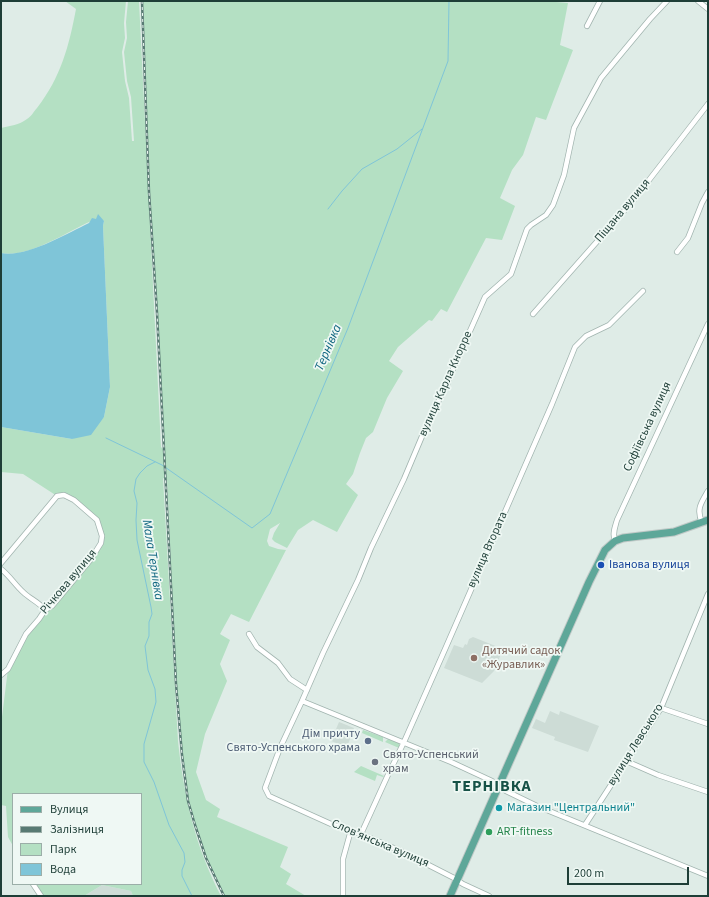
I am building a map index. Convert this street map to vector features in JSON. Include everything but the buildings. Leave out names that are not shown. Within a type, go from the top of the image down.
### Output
[{"type":"main road","points":[[450,896],[589,582],[605,550],[615,541],[628,537],[674,532],[705,522]]},
{"type":"street","points":[[587,26],[600,1]]},
{"type":"street","name":"вулиця Карла Кнорре","points":[[269,796],[265,788],[280,748],[404,479],[431,415],[447,385],[485,297],[510,274],[530,224],[546,215],[553,205],[564,175],[574,128],[601,78],[667,1]]},
{"type":"street","points":[[698,1],[708,8]]},
{"type":"street","name":"Піщана вулиця","points":[[533,314],[632,202],[708,104]]},
{"type":"street","points":[[677,252],[688,238],[708,192]]},
{"type":"street","name":"вулиця Втората","points":[[361,834],[404,742],[552,404],[574,347],[586,336],[609,326],[643,291]]},
{"type":"street","name":"Софіївська вулиця","points":[[615,541],[613,536],[618,520],[708,324]]},
{"type":"street","points":[[705,522],[698,512],[708,491]]},
{"type":"street","name":"Річкова вулиця","points":[[1,563],[57,496],[64,495],[74,500],[97,520],[102,536],[101,543],[91,559],[52,606],[45,610],[26,634],[8,669],[1,675]]},
{"type":"street","points":[[1,569],[23,593],[38,603],[45,610]]},
{"type":"street","name":"вулиця Левського","points":[[585,825],[661,708],[708,594]]},
{"type":"street","points":[[249,634],[257,647],[278,663],[290,679],[307,690]]},
{"type":"street","points":[[302,701],[451,762],[492,781],[506,791],[537,806],[708,876]]},
{"type":"street","points":[[661,708],[708,724]]},
{"type":"street","points":[[626,761],[658,776],[708,792]]},
{"type":"street","name":"Словʼянська вулиця","points":[[269,796],[331,824],[361,834],[418,859],[463,884],[490,896]]},
{"type":"street","points":[[343,896],[343,859],[351,830]]},
{"type":"street","points":[[34,885],[41,896]]},
{"type":"shaded area","name":"Дитячий садок «Журавлик»","points":[[473,637],[503,649],[494,671],[482,683],[444,668],[454,645],[463,648],[465,644],[467,645],[469,639]]},
{"type":"shaded area","points":[[550,711],[559,715],[560,711],[599,726],[588,752],[554,740],[555,737],[532,728],[536,719],[545,723]]},
{"type":"shaded area","points":[[339,722],[354,728],[347,747],[331,741]]},
{"type":"shaded area","points":[[102,885],[131,891],[133,896],[84,896]]},
{"type":"green space","points":[[65,1],[126,1],[124,23],[125,38],[122,52],[125,81],[129,98],[132,141],[134,141],[131,97],[127,81],[124,52],[127,38],[126,22],[128,1],[139,1],[161,447],[164,450],[150,192],[143,1],[544,1],[568,3],[560,45],[573,50],[546,120],[536,117],[523,155],[512,170],[500,198],[515,206],[502,240],[486,238],[447,312],[441,309],[432,321],[429,320],[398,347],[389,361],[403,371],[387,398],[373,432],[366,438],[353,474],[346,484],[358,495],[337,532],[313,520],[298,530],[287,548],[272,539],[280,523],[270,529],[267,541],[269,546],[286,550],[249,622],[231,614],[220,634],[230,640],[220,664],[227,681],[205,734],[196,772],[206,800],[220,809],[217,817],[288,847],[280,867],[291,874],[286,884],[306,896],[225,896],[208,862],[199,837],[188,800],[181,744],[167,480],[163,478],[178,741],[187,801],[192,821],[204,859],[221,896],[133,896],[131,891],[102,885],[142,885],[142,793],[12,793],[12,844],[8,837],[6,806],[1,805],[1,725],[8,669],[22,643],[45,611],[52,607],[99,551],[102,543],[98,519],[65,494],[57,496],[23,474],[1,472],[1,427],[72,439],[104,417],[110,387],[104,221],[96,219],[37,248],[12,254],[1,253],[1,128],[18,124],[28,118],[37,108],[52,85],[63,61],[76,9]]},
{"type":"green space","points":[[363,730],[383,737],[383,742],[362,733]]},
{"type":"green space","points":[[388,739],[399,743],[399,748],[385,742]]},
{"type":"green space","points":[[361,766],[384,776],[377,775],[375,781],[354,772]]},
{"type":"green space","points":[[36,885],[102,885],[84,896],[43,896]]},
{"type":"water","points":[[98,214],[104,221],[110,387],[104,417],[91,435],[72,439],[1,427],[1,253],[11,254],[34,249],[58,239],[89,223],[92,218],[96,219]]},
{"type":"waterway","name":"Тернівка","points":[[106,438],[162,465],[252,528],[270,514],[348,328],[448,61],[449,1]]},
{"type":"waterway","points":[[328,209],[362,169],[397,149],[422,129]]},
{"type":"waterway","name":"Мала Тернівка","points":[[155,462],[147,466],[140,473],[136,479],[134,491],[137,503],[137,540],[152,614],[149,622],[149,636],[145,646],[148,670],[155,689],[156,702],[144,744],[144,762],[154,782],[169,825],[184,853],[185,862],[182,870],[182,876],[192,896]]},
{"type":"railway","points":[[142,1],[149,192],[157,313],[176,684],[182,755],[188,801],[195,825],[206,858],[224,896]]},
{"type":"place","name":"Іванова вулиця","points":[[601,565]]},
{"type":"place","name":"Дитячий садок «Журавлик»","points":[[474,658]]},
{"type":"place","name":"Дім причту Свято-Успенського храма","points":[[368,741]]},
{"type":"place","name":"Свято-Успенський храм","points":[[375,762]]},
{"type":"place","name":"Магазин \"Центральний\"","points":[[499,808]]},
{"type":"place","name":"ART-fitness","points":[[489,832]]},
{"type":"district","name":"ТЕРНІВКА","points":[[492,787]]}]
